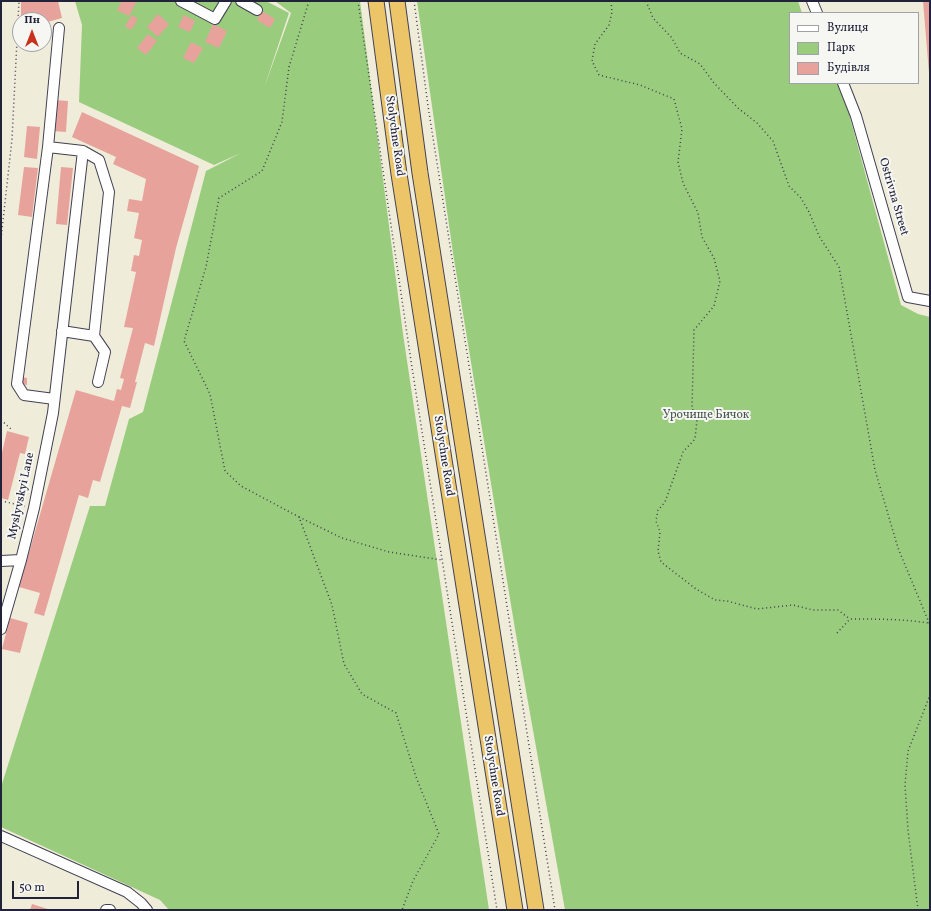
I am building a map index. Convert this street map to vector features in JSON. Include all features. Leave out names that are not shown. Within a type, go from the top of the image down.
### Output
[{"type":"highway","name":"Stolychne Road","points":[[376,1],[399,174],[514,910]]},
{"type":"highway","name":"Stolychne Road","points":[[397,1],[420,173],[536,910]]},
{"type":"street","points":[[181,1],[215,19],[226,1]]},
{"type":"street","points":[[241,1],[257,10]]},
{"type":"street","points":[[812,1],[817,12]]},
{"type":"street","points":[[54,399],[24,395],[17,384],[48,147],[58,28]]},
{"type":"street","name":"Ostrivna Street","points":[[843,84],[856,116],[908,298],[930,301]]},
{"type":"street","points":[[48,147],[83,151],[99,160],[109,192],[94,336],[105,352],[98,382]]},
{"type":"street","name":"Myslyvskyi Lane","points":[[1,629],[34,508],[52,413],[83,151]]},
{"type":"street","points":[[62,331],[94,336]]},
{"type":"street","points":[[1,561],[21,560]]},
{"type":"street","points":[[1,836],[127,892],[147,910]]},
{"type":"path","points":[[1,240],[12,139],[19,1]]},
{"type":"path","points":[[309,1],[289,67],[282,122],[262,172],[219,198],[206,267],[184,341],[210,394],[226,471],[241,486],[298,517],[342,538],[389,552],[442,560]]},
{"type":"path","points":[[358,1],[442,560],[497,910]]},
{"type":"path","points":[[414,1],[428,106],[555,910]]},
{"type":"path","points":[[611,1],[612,12],[609,25],[595,44],[592,61],[599,75],[640,85],[674,99],[682,129],[678,162],[683,184],[698,213],[702,237],[714,258],[720,282],[714,306],[694,330],[692,408],[697,420],[695,439],[683,452],[665,502],[658,510],[656,521],[660,532],[658,551],[660,562],[696,589],[715,600],[728,601],[757,610],[792,605],[813,610],[838,610],[850,619],[907,620],[930,624]]},
{"type":"path","points":[[646,1],[653,18],[672,38],[680,53],[700,64],[714,83],[738,108],[757,123],[774,141],[789,186],[801,198],[809,212],[819,236],[838,267],[875,470],[898,548],[930,624]]},
{"type":"path","points":[[1,420],[11,429]]},
{"type":"path","points":[[1,500],[34,508]]},
{"type":"path","points":[[298,517],[332,605],[344,664],[362,694],[396,713],[416,777],[439,834],[413,881],[402,910]]},
{"type":"path","points":[[837,633],[850,619]]},
{"type":"path","points":[[918,910],[904,785],[908,751],[930,694]]},
{"type":"green space","points":[[75,1],[266,1],[289,13],[264,88],[291,13],[275,1],[360,1],[403,334],[489,910],[169,910],[160,900],[1,827],[1,787],[90,506],[105,506],[129,419],[143,412],[206,171],[241,153],[214,165],[79,102],[82,25]]},
{"type":"green space","name":"Урочище Бичок","points":[[417,1],[798,1],[802,12],[789,12],[789,84],[837,84],[849,114],[901,305],[918,314],[930,317],[930,910],[565,910],[515,629],[453,253]]},
{"type":"building","points":[[21,1],[58,1],[62,18],[52,21],[52,12],[21,12]]},
{"type":"building","points":[[122,1],[137,1],[129,16],[117,10]]},
{"type":"building","points":[[923,1],[930,1],[930,73],[929,73]]},
{"type":"building","points":[[262,11],[275,19],[270,28],[257,20]]},
{"type":"building","points":[[158,14],[169,24],[158,37],[147,27]]},
{"type":"building","points":[[132,15],[138,19],[131,30],[125,26]]},
{"type":"building","points":[[184,15],[195,21],[190,32],[178,27]]},
{"type":"building","points":[[213,24],[227,31],[219,48],[205,42]]},
{"type":"building","points":[[148,34],[157,41],[146,55],[137,48]]},
{"type":"building","points":[[191,42],[203,48],[194,63],[183,58]]},
{"type":"building","points":[[55,100],[68,101],[66,132],[53,131]]},
{"type":"building","points":[[82,112],[199,166],[176,248],[154,346],[145,343],[130,408],[122,406],[100,482],[93,480],[88,498],[79,495],[44,616],[34,613],[40,593],[19,587],[76,390],[114,401],[117,389],[121,390],[124,379],[120,378],[133,328],[124,327],[136,272],[131,271],[134,255],[139,256],[142,240],[134,238],[139,213],[127,211],[129,199],[142,201],[146,179],[113,164],[116,157],[72,137]]},
{"type":"building","points":[[27,126],[40,127],[37,159],[24,157]]},
{"type":"building","points":[[24,167],[38,168],[32,217],[18,215]]},
{"type":"building","points":[[61,167],[73,168],[67,225],[56,224]]},
{"type":"building","points":[[21,377],[27,378],[27,385],[20,384]]},
{"type":"building","points":[[7,431],[29,437],[25,454],[20,453],[8,500],[1,498],[1,457]]},
{"type":"building","points":[[10,618],[28,623],[20,653],[2,649]]},
{"type":"building","points":[[32,904],[51,910],[30,910]]}]
